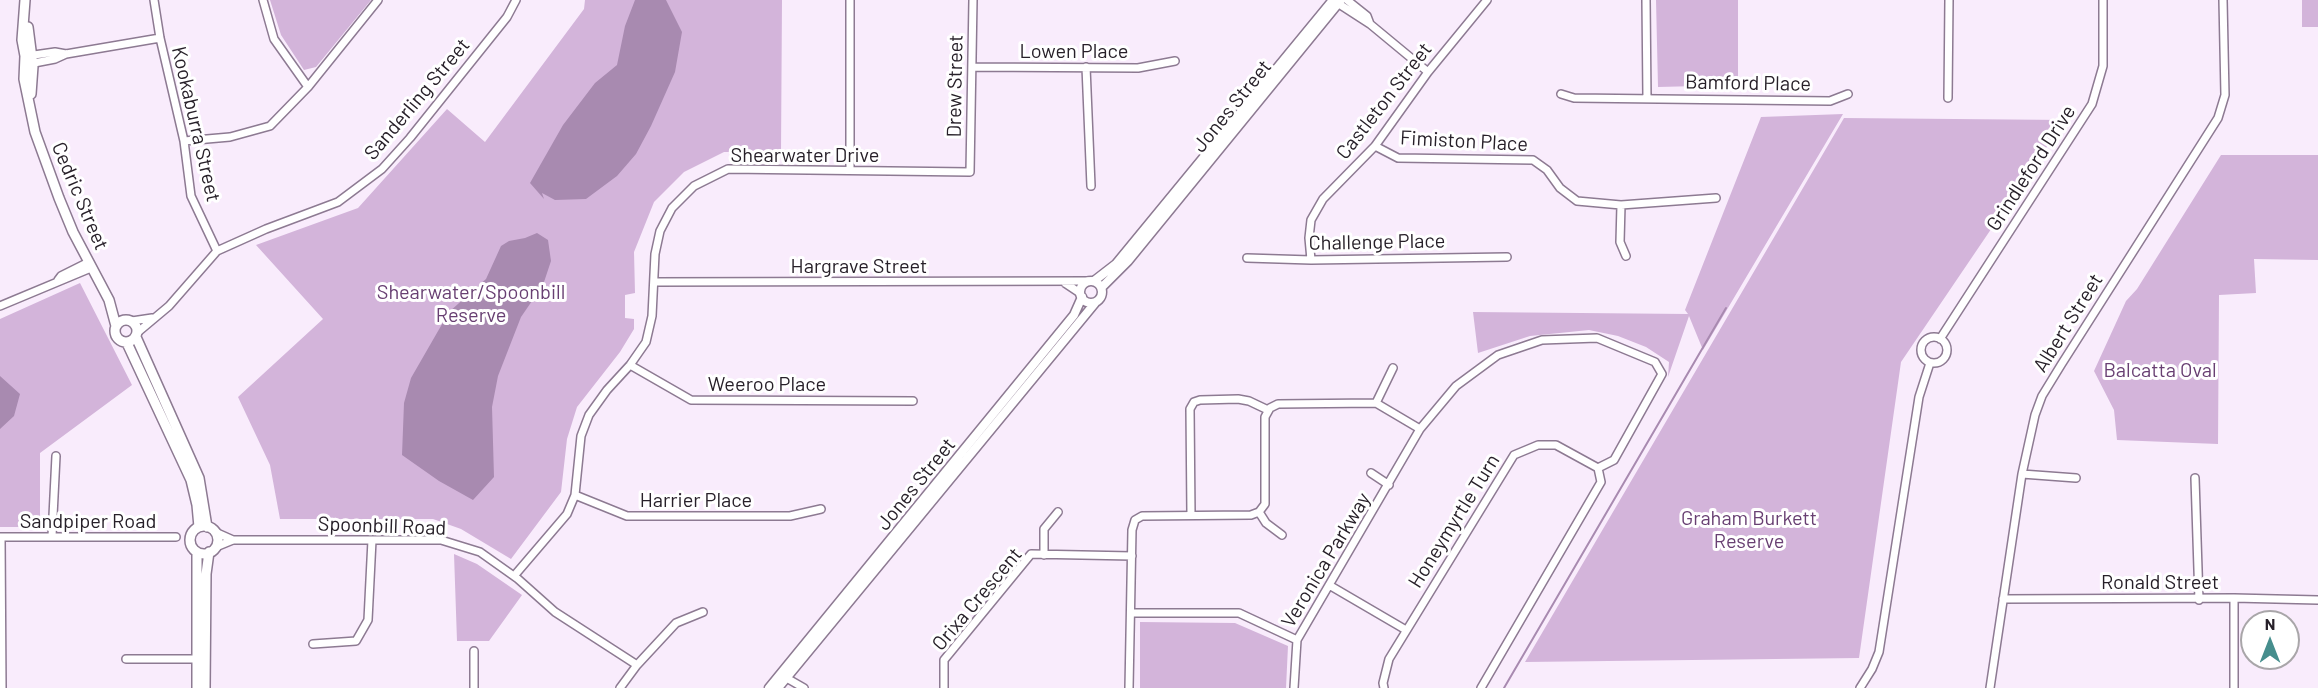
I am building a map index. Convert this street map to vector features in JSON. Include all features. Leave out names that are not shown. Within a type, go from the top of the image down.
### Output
[{"type":"main road","name":"Cedric Street","points":[[25,5],[22,40],[29,60],[24,79],[35,132],[44,160],[58,198],[109,300],[116,326],[116,337],[126,343],[191,480],[197,505],[207,529],[218,539],[206,574],[197,688]]},
{"type":"main road","name":"Cedric Street","points":[[109,300],[137,326],[137,335],[199,478],[207,529]]},
{"type":"main road","points":[[116,326],[121,321],[130,320]]},
{"type":"main road","points":[[126,343],[137,335]]},
{"type":"main road","name":"Cedric Street","points":[[205,688],[201,659],[197,552],[191,545],[190,536],[207,529]]},
{"type":"main road","points":[[197,552],[213,550]]},
{"type":"street","name":"Kookaburra Street","points":[[154,0],[160,38],[184,141],[191,196],[216,251]]},
{"type":"street","points":[[263,0],[274,39],[308,87]]},
{"type":"street","points":[[184,141],[230,137],[270,126],[308,87],[378,0]]},
{"type":"street","name":"Sanderling Street","points":[[137,335],[152,318],[169,306],[216,251],[338,202],[382,169],[410,138],[507,17],[516,0]]},
{"type":"street","points":[[850,0],[850,170]]},
{"type":"street","name":"Drew Street","points":[[970,172],[974,0]]},
{"type":"street","name":"Castleton Street","points":[[1311,260],[1309,238],[1311,220],[1323,199],[1375,146],[1428,72],[1487,0]]},
{"type":"street","points":[[1646,0],[1647,98]]},
{"type":"street","points":[[1948,0],[1948,98]]},
{"type":"street","name":"Grindleford Drive","points":[[1940,339],[2092,104],[2103,66],[2103,0]]},
{"type":"street","name":"Albert Street","points":[[1990,688],[2030,429],[2042,396],[2218,118],[2225,95],[2223,0]]},
{"type":"street","points":[[1339,1],[1428,72]]},
{"type":"street","name":"Jones Street","points":[[776,687],[1074,315],[1081,295],[1081,287],[1116,264],[1339,1]]},
{"type":"street","name":"Jones Street","points":[[784,676],[1102,295],[1102,287],[1128,261],[1339,1]]},
{"type":"street","points":[[29,60],[55,52],[66,54],[160,38]]},
{"type":"street","name":"Lowen Place","points":[[972,67],[1138,68],[1174,61]]},
{"type":"street","points":[[1086,68],[1091,186]]},
{"type":"street","name":"Bamford Place","points":[[1561,94],[1574,98],[1830,101],[1848,94]]},
{"type":"street","name":"Fimiston Place","points":[[1375,146],[1398,158],[1533,160],[1547,170],[1560,188],[1577,201],[1621,205],[1716,198]]},
{"type":"street","name":"Shearwater Drive","points":[[514,576],[567,514],[575,495],[581,436],[589,415],[646,342],[654,282],[655,254],[660,231],[672,208],[694,186],[728,169],[970,172]]},
{"type":"street","points":[[1621,205],[1620,242],[1626,256]]},
{"type":"street","name":"Challenge Place","points":[[1247,258],[1311,260],[1507,257]]},
{"type":"street","points":[[0,306],[58,280],[64,280],[90,265]]},
{"type":"street","points":[[1091,281],[1102,287]]},
{"type":"street","name":"Hargrave Street","points":[[654,282],[1065,283],[1091,281]]},
{"type":"street","points":[[1065,283],[1087,302],[1095,303]]},
{"type":"street","points":[[130,320],[152,318]]},
{"type":"street","name":"Veronica Parkway","points":[[1294,688],[1297,640],[1420,429],[1456,386],[1498,355],[1542,340],[1597,338],[1655,362],[1662,374],[1614,460],[1598,468]]},
{"type":"street","points":[[1928,339],[1940,339],[1945,343],[1947,355],[1940,362],[1930,363],[1923,358],[1921,347],[1928,339]]},
{"type":"street","points":[[1860,688],[1879,652],[1919,397],[1930,363]]},
{"type":"street","name":"Weeroo Place","points":[[630,365],[691,400],[913,401]]},
{"type":"street","points":[[1376,403],[1393,368]]},
{"type":"street","points":[[1191,515],[1190,409],[1194,402],[1238,399],[1259,405],[1268,411]]},
{"type":"street","points":[[1129,688],[1132,530],[1135,520],[1142,516],[1251,515],[1259,512],[1264,504],[1265,417],[1268,411],[1278,404],[1376,403],[1420,429]]},
{"type":"street","name":"Honeymyrtle Turn","points":[[1384,688],[1389,658],[1514,455],[1538,445],[1556,445],[1598,468]]},
{"type":"street","points":[[51,536],[56,456]]},
{"type":"street","points":[[1481,688],[1601,482],[1598,468]]},
{"type":"street","name":"Veronica Parkway","points":[[1371,473],[1389,485]]},
{"type":"street","points":[[2022,474],[2076,478]]},
{"type":"street","points":[[2195,478],[2199,600]]},
{"type":"street","name":"Harrier Place","points":[[575,495],[627,516],[790,516],[820,509]]},
{"type":"street","points":[[1044,555],[1044,529],[1058,512]]},
{"type":"street","points":[[1259,512],[1266,523],[1282,535]]},
{"type":"street","name":"Spoonbill Road","points":[[207,529],[233,540],[441,540],[480,552],[514,576],[555,612],[637,664]]},
{"type":"street","points":[[1,537],[2,688]]},
{"type":"street","name":"Sandpiper Road","points":[[1,537],[176,537]]},
{"type":"street","name":"Spoonbill Road","points":[[213,550],[233,540]]},
{"type":"street","points":[[313,644],[356,640],[368,620],[372,540]]},
{"type":"street","name":"Orixa Crescent","points":[[944,688],[944,660],[1031,554],[1132,555]]},
{"type":"street","points":[[1329,585],[1406,630]]},
{"type":"street","points":[[2234,598],[2234,688]]},
{"type":"street","name":"Ronald Street","points":[[2003,599],[2318,600]]},
{"type":"street","points":[[620,688],[637,664],[676,622],[703,612]]},
{"type":"street","points":[[1132,614],[1239,614],[1297,640]]},
{"type":"street","points":[[474,651],[474,688]]},
{"type":"street","points":[[126,659],[201,659]]},
{"type":"street","points":[[784,676],[804,688]]},
{"type":"green space","points":[[270,0],[371,0],[316,67],[304,70],[281,35]]},
{"type":"green space","name":"Shearwater/Spoonbill Reserve","points":[[585,0],[782,0],[781,152],[724,152],[684,172],[654,202],[634,252],[635,293],[625,295],[625,318],[634,319],[634,329],[620,352],[577,407],[567,439],[561,492],[511,559],[461,529],[433,519],[280,519],[270,465],[238,397],[323,319],[256,245],[358,208],[447,109],[485,142],[584,9]]},
{"type":"green space","points":[[1656,0],[1738,0],[1738,85],[1658,87]]},
{"type":"green space","points":[[2302,0],[2318,0],[2318,27],[2302,27]]},
{"type":"green space","points":[[1843,114],[1703,350],[1689,316],[1668,377],[1669,362],[1646,347],[1618,336],[1589,330],[1530,336],[1478,353],[1473,312],[1688,314],[1685,310],[1761,117]]},
{"type":"green space","name":"Graham Burkett Reserve","points":[[1844,118],[2065,120],[1901,362],[1859,658],[1525,662]]},
{"type":"green space","name":"Balcatta Oval","points":[[2221,155],[2318,155],[2318,260],[2254,259],[2256,293],[2219,295],[2218,444],[2117,440],[2114,410],[2094,371],[2126,301],[2137,289]]},
{"type":"green space","points":[[80,283],[132,385],[40,453],[40,527],[0,527],[0,319]]},
{"type":"green space","points":[[454,554],[477,564],[522,595],[489,641],[457,641]]},
{"type":"green space","points":[[1140,622],[1235,623],[1288,646],[1286,688],[1140,688]]},
{"type":"shaded area","points":[[635,0],[666,0],[682,32],[675,72],[651,126],[636,154],[617,176],[586,199],[555,200],[542,193],[544,199],[530,183],[563,125],[595,83],[617,65],[625,26]]},
{"type":"shaded area","points":[[537,233],[548,240],[551,261],[543,285],[521,317],[498,376],[492,407],[494,477],[473,500],[439,481],[402,455],[404,403],[411,378],[449,312],[486,279],[501,246],[509,241]]},
{"type":"shaded area","points":[[0,376],[20,394],[14,416],[0,429]]},
{"type":"waterway","points":[[1504,688],[1726,308]]}]
